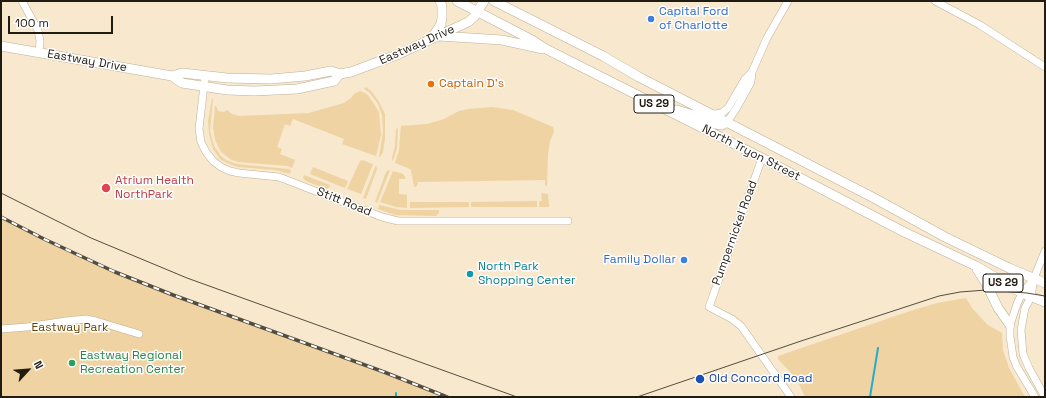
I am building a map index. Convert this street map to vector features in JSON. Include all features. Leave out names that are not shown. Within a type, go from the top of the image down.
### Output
[{"type":"main road","points":[[440,1],[442,6],[442,18],[441,24],[434,38],[502,40],[546,49]]},
{"type":"main road","name":"North Tryon Street","points":[[457,1],[532,40],[546,49],[762,158],[904,232],[976,266],[1026,295],[1045,302]]},
{"type":"main road","name":"Eastway Drive","points":[[172,76],[182,73],[205,76],[271,79],[331,72],[340,74],[351,72],[375,64],[468,22],[474,17],[484,1]]},
{"type":"main road","name":"North Tryon Street","points":[[494,1],[714,114],[945,237],[1009,268],[1045,282]]},
{"type":"main road","points":[[503,1],[509,9]]},
{"type":"main road","name":"Eastway Drive","points":[[1,46],[172,76],[182,83],[254,92],[297,88],[334,81],[340,74]]},
{"type":"main road","points":[[654,104],[700,117],[715,124],[727,122]]},
{"type":"main road","points":[[976,266],[988,285],[998,308],[1010,325]]},
{"type":"street","points":[[22,1],[38,30],[40,41],[39,52]]},
{"type":"street","points":[[727,122],[751,82],[752,72],[767,38],[788,1]]},
{"type":"street","points":[[935,1],[980,25],[1045,67]]},
{"type":"street","points":[[714,114],[722,113],[728,108],[745,79],[752,72]]},
{"type":"street","name":"Stitt Road","points":[[205,76],[199,129],[201,142],[213,161],[220,167],[230,171],[279,177],[382,217],[398,221],[568,220]]},
{"type":"street","name":"Pumpernickel Road","points":[[762,158],[709,307],[732,319],[741,326],[790,397]]},
{"type":"street","points":[[1035,397],[1022,378],[1013,357],[1010,325],[1017,304],[1026,295],[1045,251]]},
{"type":"street","points":[[1026,295],[1026,308],[1022,321],[1021,341],[1023,354],[1045,397]]},
{"type":"street","points":[[1,328],[27,328],[86,319],[139,334]]},
{"type":"green space","points":[[366,87],[378,100],[385,114],[385,139],[383,152],[380,157],[383,131],[382,115],[378,104],[369,92],[364,89]]},
{"type":"green space","points":[[360,91],[368,95],[379,112],[381,135],[376,156],[342,144],[344,139],[293,119],[290,126],[285,124],[277,147],[282,149],[280,154],[295,160],[292,168],[288,166],[237,162],[221,152],[215,140],[213,127],[215,106],[218,111],[224,112],[227,110],[232,114],[239,116],[309,113],[344,103]]},
{"type":"green space","points":[[212,99],[210,131],[214,146],[221,156],[226,160],[237,164],[288,169],[291,170],[290,174],[275,170],[237,167],[220,159],[213,149],[209,134],[208,121]]},
{"type":"green space","points":[[492,107],[513,110],[553,127],[554,132],[550,141],[548,154],[547,186],[545,185],[545,180],[418,182],[417,186],[414,187],[411,170],[395,163],[399,150],[401,126],[427,124],[444,119],[459,111]]},
{"type":"green space","points":[[398,127],[397,148],[393,161],[392,158],[395,146],[396,130]]},
{"type":"green space","points":[[362,160],[373,164],[361,194],[347,189],[360,161]]},
{"type":"green space","points":[[376,165],[377,169],[366,199],[363,198]]},
{"type":"green space","points":[[313,167],[348,181],[345,188],[310,174]]},
{"type":"green space","points":[[389,170],[377,203],[375,202],[386,172]]},
{"type":"green space","points":[[393,171],[403,174],[406,179],[399,179],[399,194],[407,195],[407,208],[396,207],[380,202]]},
{"type":"green space","points":[[304,175],[330,185],[329,188],[326,189],[306,181],[303,178]]},
{"type":"green space","points":[[541,193],[548,194],[549,207],[539,207],[539,201],[542,201]]},
{"type":"green space","points":[[537,201],[537,207],[471,207],[471,202]]},
{"type":"green space","points":[[410,202],[469,202],[469,207],[410,208]]},
{"type":"green space","points":[[379,205],[401,210],[439,210],[439,213],[436,216],[395,215],[378,209]]},
{"type":"green space","name":"Eastway Park","points":[[1,218],[88,260],[171,295],[447,397],[1,397]]},
{"type":"green space","points":[[966,298],[972,308],[988,325],[1002,333],[1003,350],[1009,368],[1025,397],[805,397],[795,375],[794,376],[778,359],[778,356],[907,312],[937,303]]},
{"type":"waterway","points":[[870,397],[878,348]]},
{"type":"tram line","points":[[1,193],[91,238],[187,278],[517,397]]},
{"type":"tram line","points":[[637,397],[939,296],[960,292],[986,290],[1045,296]]},
{"type":"railway","points":[[1,217],[115,272],[447,397]]},
{"type":"place","name":"Capital Ford of Charlotte","points":[[651,19]]},
{"type":"place","name":"Captain D's","points":[[431,84]]},
{"type":"place","name":"Atrium Health NorthPark","points":[[106,188]]},
{"type":"place","name":"Family Dollar","points":[[684,260]]},
{"type":"place","name":"North Park Shopping Center","points":[[470,274]]},
{"type":"place","name":"Eastway Regional Recreation Center","points":[[72,363]]},
{"type":"place","name":"Old Concord Road","points":[[700,379]]}]
